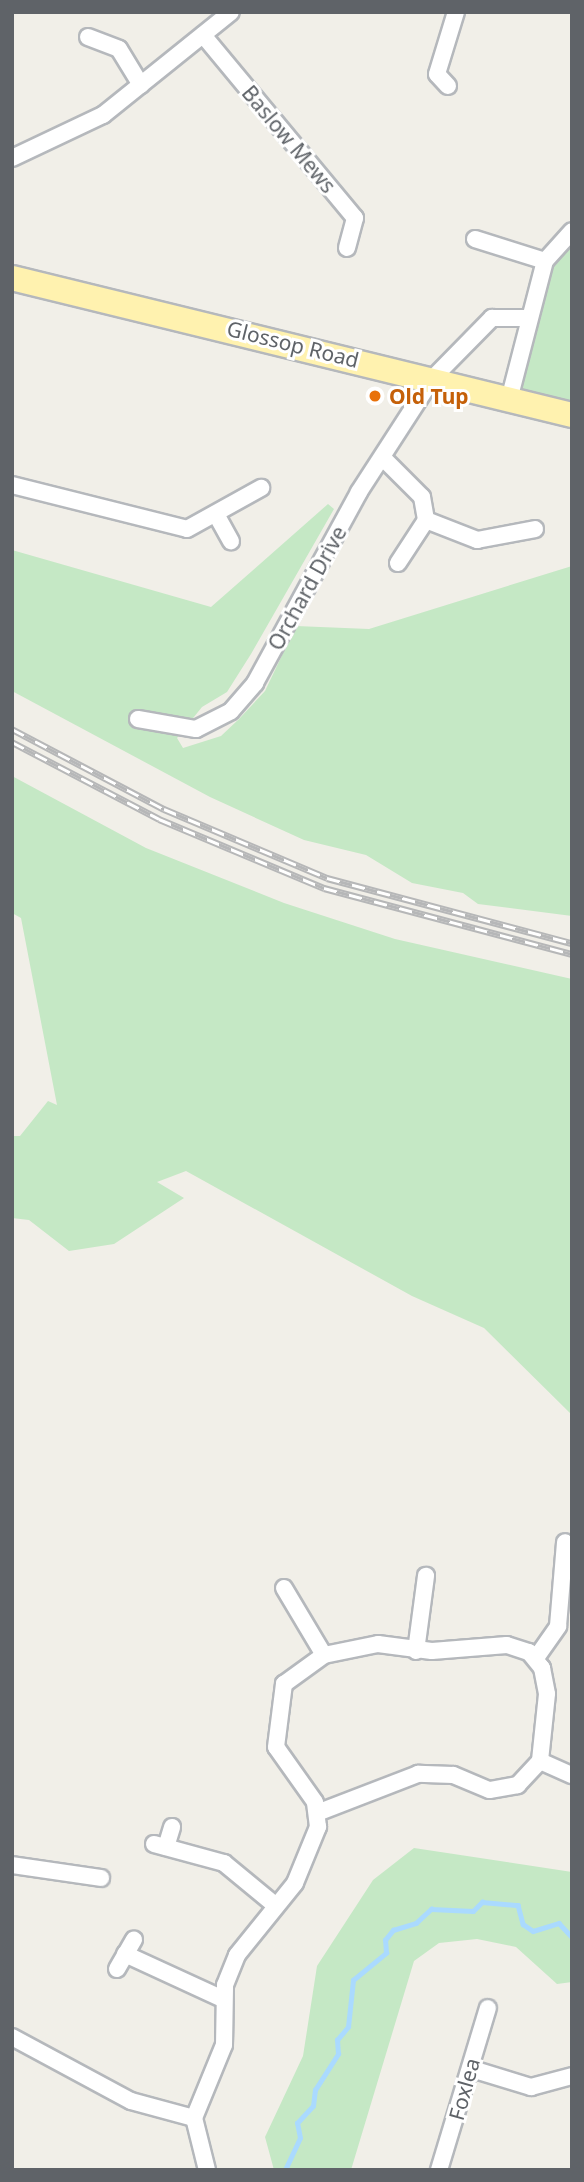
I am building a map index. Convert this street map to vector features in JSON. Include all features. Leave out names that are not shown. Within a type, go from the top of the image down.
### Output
[{"type":"main road","name":"Glossop Road","points":[[12,278],[510,396],[572,415]]},
{"type":"street","points":[[12,158],[63,138],[141,85],[231,12]]},
{"type":"street","points":[[448,86],[437,74],[456,12]]},
{"type":"street","name":"Baslow Mews","points":[[203,35],[355,218],[346,248]]},
{"type":"street","points":[[88,37],[119,48],[141,85]]},
{"type":"street","points":[[510,396],[545,261],[572,231]]},
{"type":"street","points":[[475,239],[545,261]]},
{"type":"street","name":"Orchard Drive","points":[[138,719],[196,729],[232,710],[255,683],[383,458],[432,379],[492,318],[529,318]]},
{"type":"street","points":[[383,458],[422,497],[426,520],[398,564]]},
{"type":"street","points":[[12,485],[187,528],[217,516],[261,488]]},
{"type":"street","points":[[217,516],[231,541]]},
{"type":"street","points":[[426,520],[477,540],[535,529]]},
{"type":"street","points":[[536,1658],[558,1626],[567,1580],[565,1542]]},
{"type":"street","points":[[416,1651],[426,1576]]},
{"type":"street","points":[[284,1588],[324,1655]]},
{"type":"street","points":[[207,2170],[194,2118],[225,2045],[223,1999],[237,1955],[306,1858],[317,1813],[285,1767],[275,1726],[284,1684],[324,1655],[378,1644],[416,1651],[507,1645],[536,1658],[547,1694],[540,1760],[518,1785],[504,1789],[453,1775],[418,1774],[317,1813]]},
{"type":"street","points":[[540,1760],[572,1775]]},
{"type":"street","points":[[172,1827],[160,1846],[224,1863],[275,1905]]},
{"type":"street","points":[[12,1865],[101,1878]]},
{"type":"street","points":[[117,1969],[134,1940]]},
{"type":"street","points":[[125,1954],[223,1999]]},
{"type":"street","name":"Foxlea","points":[[439,2170],[472,2069],[488,2008]]},
{"type":"street","points":[[12,2037],[131,2101],[194,2118]]},
{"type":"street","points":[[472,2069],[531,2087],[572,2076]]},
{"type":"green space","points":[[572,238],[572,410],[514,393],[549,261]]},
{"type":"green space","points":[[328,504],[334,509],[227,692],[202,707],[177,738],[183,748],[221,736],[265,691],[296,626],[369,629],[572,566],[572,916],[478,904],[463,893],[412,883],[366,855],[304,840],[210,797],[12,691],[12,550],[211,607]]},
{"type":"green space","points":[[12,776],[146,848],[284,903],[395,939],[572,979],[572,1415],[484,1328],[412,1296],[186,1171],[157,1182],[184,1198],[114,1244],[69,1251],[29,1220],[12,1218],[12,1136],[20,1136],[48,1101],[57,1105],[21,918],[12,913]]},
{"type":"green space","points":[[414,1848],[572,1872],[572,1982],[557,1984],[516,1947],[477,1939],[439,1943],[414,1961],[351,2170],[274,2170],[265,2137],[303,2056],[317,1966],[373,1880]]},
{"type":"waterway","points":[[285,2170],[300,2138],[297,2123],[313,2106],[315,2090],[338,2054],[337,2040],[348,2027],[353,1980],[386,1953],[385,1940],[393,1930],[416,1923],[431,1909],[473,1911],[482,1902],[518,1905],[523,1924],[533,1931],[559,1923],[572,1937]]},
{"type":"railway","points":[[12,729],[164,809],[327,878],[572,943]]},
{"type":"railway","points":[[12,742],[159,819],[324,888],[572,954]]},
{"type":"place","name":"Old Tup","points":[[375,396]]}]
